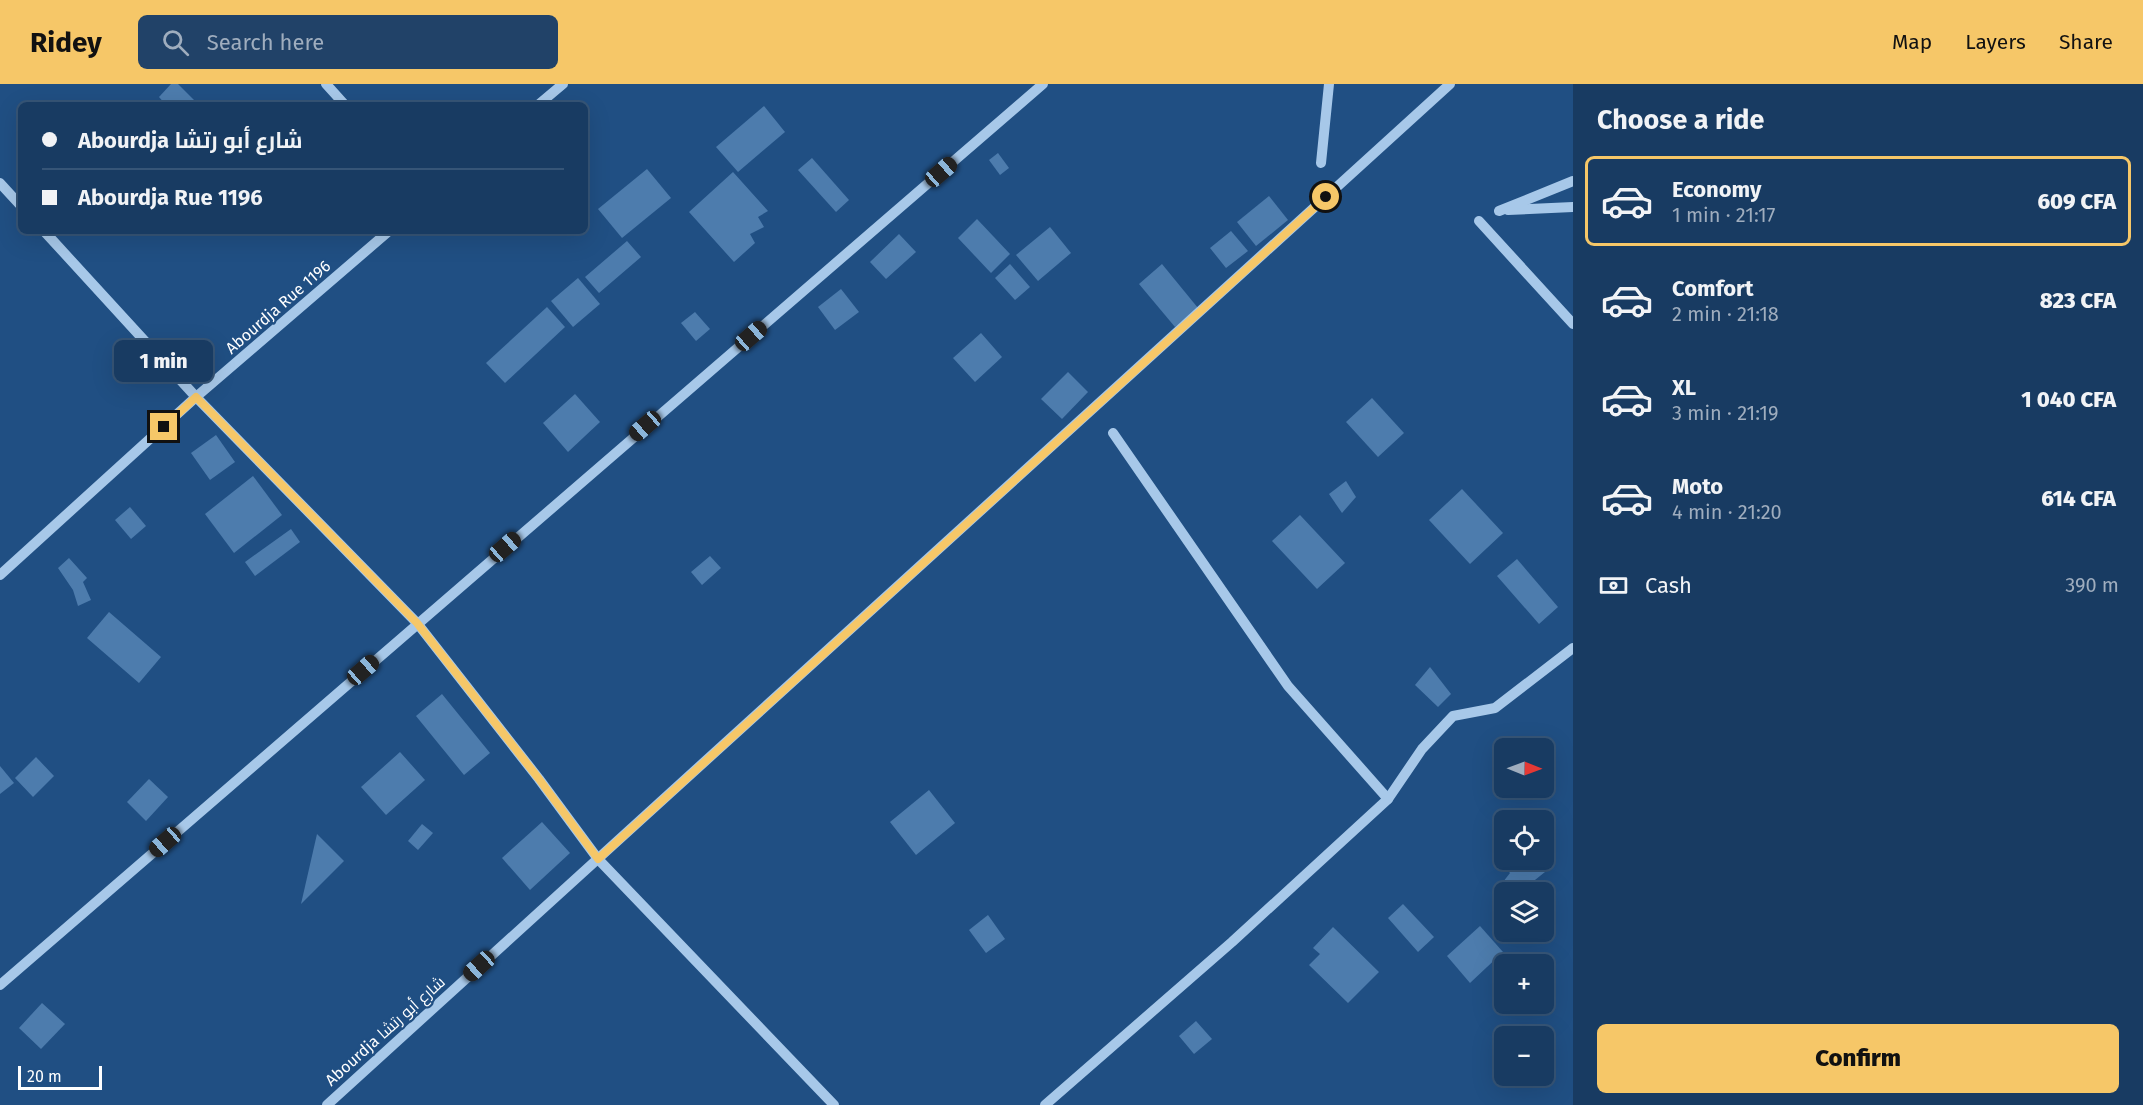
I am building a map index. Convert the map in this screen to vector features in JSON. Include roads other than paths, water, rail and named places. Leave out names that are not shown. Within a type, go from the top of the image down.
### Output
[{"type":"street","points":[[326,84],[342,102]]},
{"type":"street","points":[[542,102],[563,84]]},
{"type":"street","points":[[0,985],[1043,84]]},
{"type":"street","points":[[1321,163],[1329,84]]},
{"type":"street","name":"Abourdja شارع أبو رتشا","points":[[327,1105],[1450,84]]},
{"type":"street","points":[[1573,182],[1499,211],[1573,207]]},
{"type":"street","points":[[0,183],[18,203]]},
{"type":"street","points":[[1479,221],[1573,324]]},
{"type":"street","points":[[47,234],[196,397],[417,623],[539,779],[598,859],[834,1105]]},
{"type":"street","name":"Abourdja Rue 1196","points":[[0,575],[196,397],[386,234]]},
{"type":"street","points":[[1113,433],[1288,686],[1388,799]]},
{"type":"street","points":[[1045,1105],[1232,942],[1388,799],[1422,749],[1453,716],[1496,708],[1573,648]]}]
